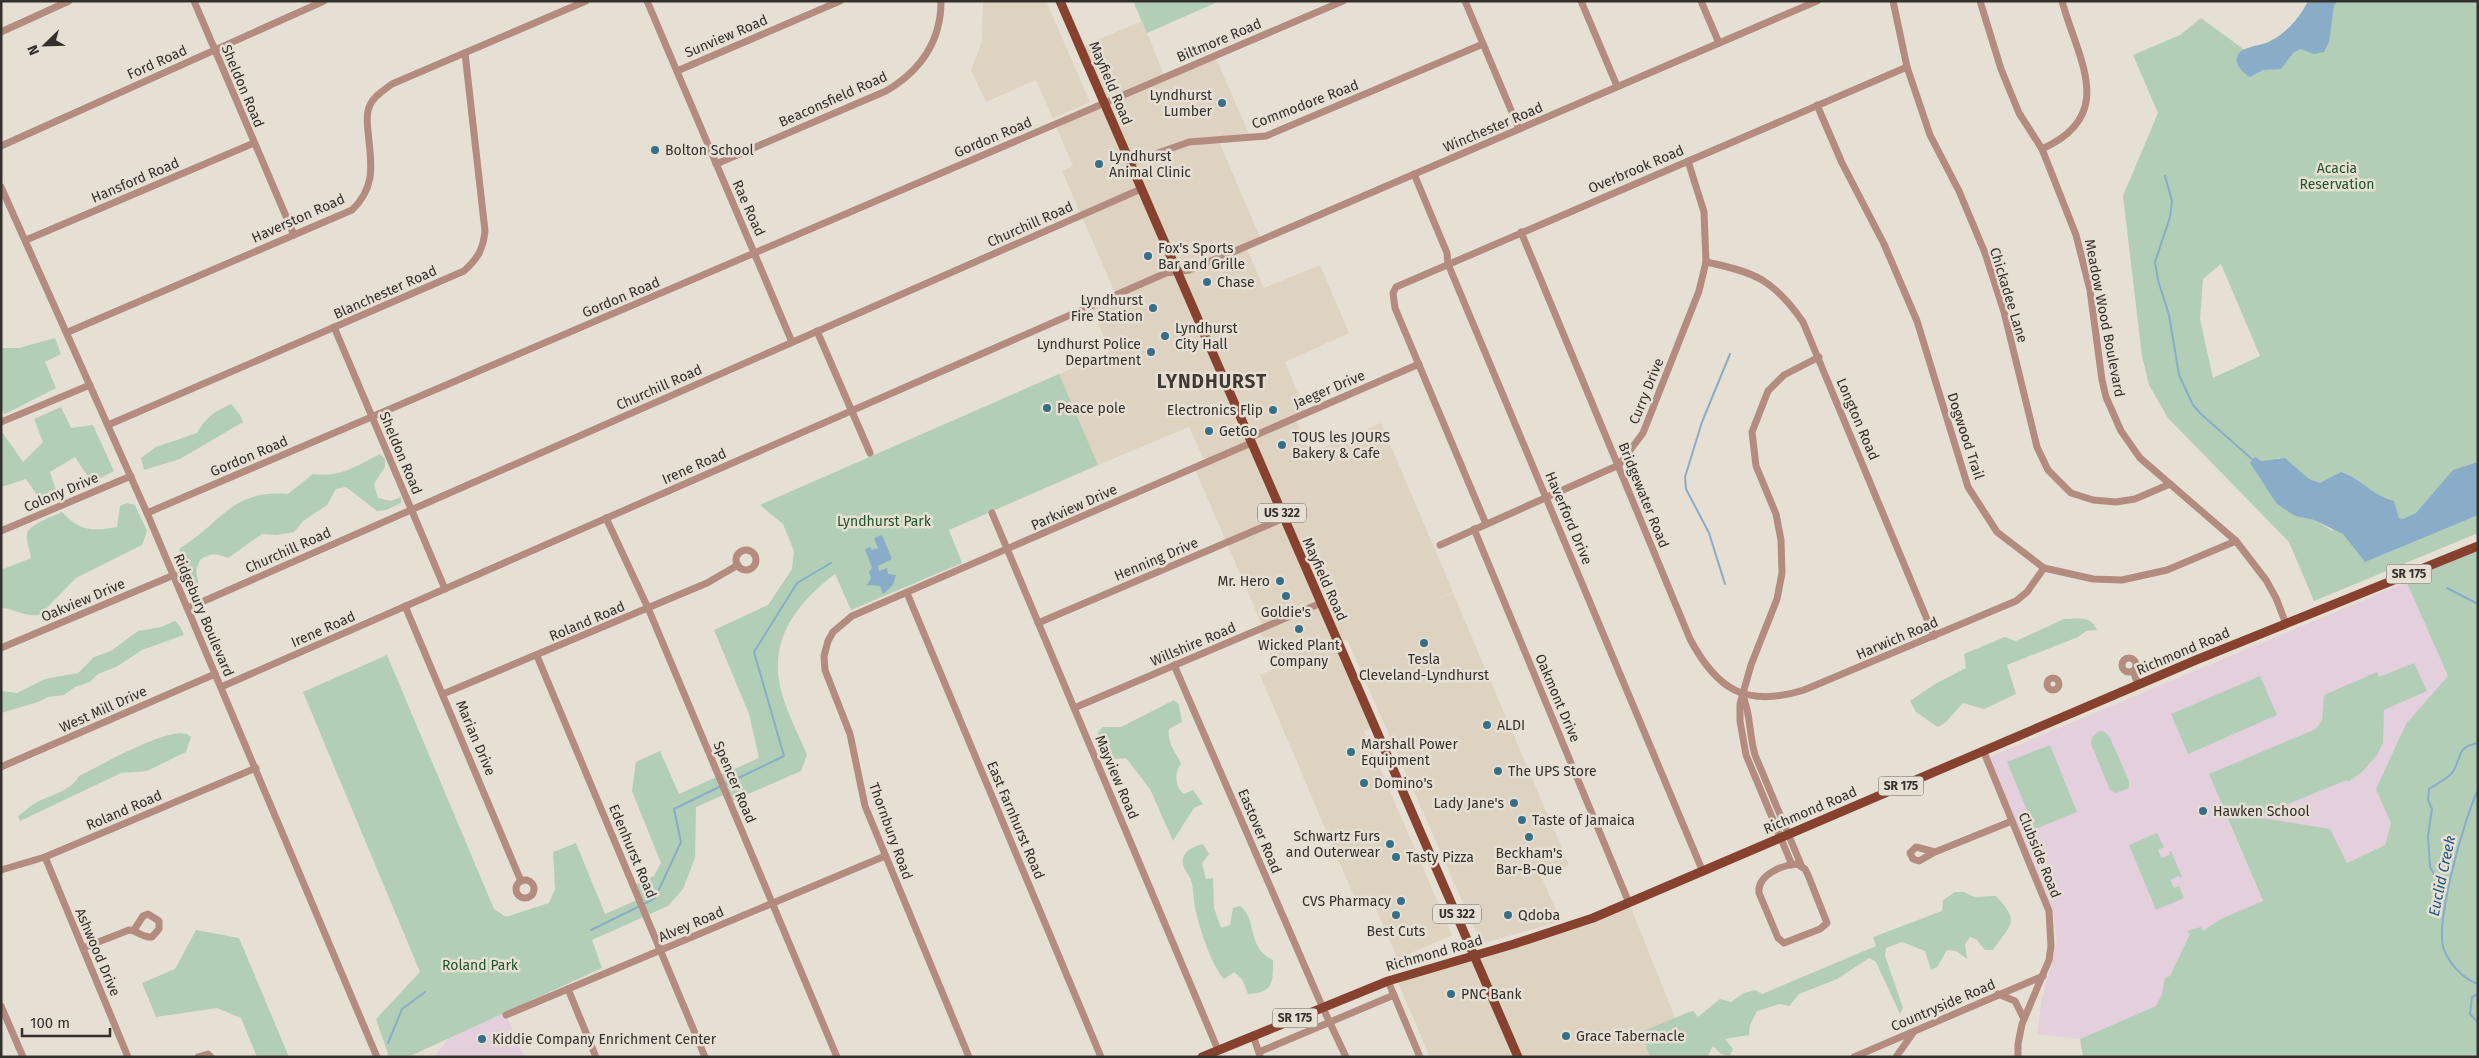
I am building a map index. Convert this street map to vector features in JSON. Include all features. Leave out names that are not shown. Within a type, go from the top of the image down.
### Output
[{"type":"main road","name":"Mayfield Road","points":[[1060,1],[1518,1057]]},
{"type":"main road","name":"Richmond Road","points":[[1202,1057],[1388,980],[1560,929],[1629,903],[2138,684],[2478,546]]},
{"type":"street","points":[[1,32],[69,1]]},
{"type":"street","name":"Sheldon Road","points":[[194,1],[294,234]]},
{"type":"street","name":"Ford Road","points":[[1,146],[324,1]]},
{"type":"street","name":"Haverston Road","points":[[68,332],[352,210],[363,199],[369,186],[372,168],[366,120],[369,106],[378,94],[392,84],[586,1]]},
{"type":"street","name":"Rae Road","points":[[646,1],[792,342]]},
{"type":"street","name":"Sunview Road","points":[[677,71],[840,1]]},
{"type":"street","name":"Beaconsfield Road","points":[[716,164],[886,91],[903,81],[922,62],[935,39],[941,1]]},
{"type":"street","name":"Biltmore Road","points":[[1104,103],[1343,1]]},
{"type":"street","points":[[1465,1],[1519,129]]},
{"type":"street","points":[[1581,1],[1618,86]]},
{"type":"street","points":[[1701,1],[1719,43]]},
{"type":"street","name":"Winchester Road","points":[[1177,272],[1189,270],[1808,3],[1817,1]]},
{"type":"street","name":"Chickadee Lane","points":[[1893,1],[1907,67],[1930,135],[1959,191],[1985,253],[2004,312],[2037,446],[2048,470],[2071,492],[2093,500],[2116,502],[2134,499],[2170,484]]},
{"type":"street","name":"Meadow Wood Boulevard","points":[[1980,1],[2001,69],[2019,113],[2042,149],[2076,235],[2090,290],[2106,397],[2121,431],[2140,458],[2236,541],[2266,580],[2276,598],[2286,624]]},
{"type":"street","points":[[2042,149],[2058,142],[2073,129],[2084,112],[2089,92],[2062,1]]},
{"type":"street","name":"Commodore Road","points":[[1130,164],[1189,142],[1266,136],[1483,44]]},
{"type":"street","name":"Blanchester Road","points":[[108,426],[464,270],[477,259],[484,247],[484,230],[465,53]]},
{"type":"street","name":"Overbrook Road","points":[[1419,364],[1395,308],[1393,293],[1396,287],[1907,67]]},
{"type":"street","name":"Gordon Road","points":[[147,513],[1104,103]]},
{"type":"street","name":"Dogwood Trail","points":[[1817,105],[1842,163],[1884,244],[1917,321],[1968,487],[1997,532],[2044,568],[2093,579],[2122,580],[2167,570],[2236,541]]},
{"type":"street","name":"Hansford Road","points":[[26,240],[254,143]]},
{"type":"street","name":"Curry Drive","points":[[1440,545],[1619,465],[1642,433],[1696,298],[1706,262],[1704,212],[1688,161]]},
{"type":"street","name":"Haverford Drive","points":[[1414,174],[1446,253],[1448,264],[1548,498],[1703,872]]},
{"type":"street","name":"Ridgebury Boulevard","points":[[1,187],[68,332],[174,575],[377,1057]]},
{"type":"street","name":"Churchill Road","points":[[188,608],[1141,189]]},
{"type":"street","name":"Bridgewater Road","points":[[1521,232],[1698,654],[1714,675],[1743,696]]},
{"type":"street","name":"Longton Road","points":[[1706,262],[1744,270],[1765,281],[1787,299],[1803,322],[1934,636]]},
{"type":"street","name":"Irene Road","points":[[221,687],[1166,273],[1177,272]]},
{"type":"street","name":"Sheldon Road","points":[[334,327],[445,589]]},
{"type":"street","points":[[817,331],[870,453]]},
{"type":"street","points":[[1792,865],[1784,836],[1755,755],[1749,727],[1748,709],[1743,696],[1751,665],[1777,600],[1782,573],[1781,540],[1776,514],[1756,466],[1752,432],[1768,391],[1784,375],[1819,357]]},
{"type":"street","points":[[1419,364],[1486,524]]},
{"type":"street","name":"Jaeger Drive","points":[[1250,441],[1419,364]]},
{"type":"street","points":[[1,422],[90,385]]},
{"type":"street","name":"Parkview Drive","points":[[907,592],[1008,550],[1250,441]]},
{"type":"street","name":"Colony Drive","points":[[1,532],[131,476]]},
{"type":"street","name":"Mayview Road","points":[[992,513],[1218,1050]]},
{"type":"street","name":"Spencer Road","points":[[606,518],[648,608],[837,1057]]},
{"type":"street","name":"Henning Drive","points":[[1038,623],[1284,518]]},
{"type":"street","name":"Oakmont Drive","points":[[1474,529],[1629,903]]},
{"type":"street","name":"Roland Road","points":[[444,694],[707,583],[738,565]]},
{"type":"street","name":"Harwich Road","points":[[1743,696],[1774,697],[1797,692],[1934,636],[2016,601],[2027,592],[2044,568]]},
{"type":"street","name":"Oakview Drive","points":[[1,648],[174,575]]},
{"type":"street","name":"Thornbury Road","points":[[907,592],[852,616],[842,623],[833,632],[824,656],[827,676],[850,734],[865,806],[969,1057]]},
{"type":"street","name":"East Farnhurst Road","points":[[907,592],[1101,1057]]},
{"type":"street","name":"Willshire Road","points":[[1074,708],[1321,603]]},
{"type":"street","name":"Marian Drive","points":[[406,606],[521,881]]},
{"type":"street","name":"Edenhurst Road","points":[[537,656],[705,1057]]},
{"type":"street","name":"Eastover Road","points":[[1174,665],[1346,1057]]},
{"type":"street","points":[[2133,671],[2138,684]]},
{"type":"street","name":"West Mill Drive","points":[[1,767],[215,674]]},
{"type":"street","name":"Clubside Road","points":[[1983,750],[2049,911],[2051,946],[2049,960],[2024,1019],[2018,1044],[2018,1057]]},
{"type":"street","name":"Roland Road","points":[[1,870],[45,856],[256,768]]},
{"type":"street","points":[[1934,852],[2012,821]]},
{"type":"street","points":[[1784,836],[1808,874],[1827,923],[1820,929],[1784,943],[1778,938],[1759,892],[1759,885],[1764,877],[1792,865],[1802,866]]},
{"type":"street","name":"Ashwood Drive","points":[[45,856],[128,1057]]},
{"type":"street","name":"Alvey Road","points":[[506,1015],[885,856]]},
{"type":"street","points":[[83,948],[134,930]]},
{"type":"street","name":"Countryside Road","points":[[1854,1057],[2043,976]]},
{"type":"street","points":[[1388,980],[1420,1057]]},
{"type":"street","points":[[568,989],[596,1057]]},
{"type":"street","points":[[1998,994],[2015,1001],[2024,1019]]},
{"type":"street","points":[[1253,1035],[1260,1055],[1330,1020],[1365,1009],[1394,995]]},
{"type":"street","points":[[1,1006],[22,1057]]},
{"type":"street","points":[[1896,1057],[1914,1031]]},
{"type":"street","points":[[198,1057],[203,1054],[211,1057]]},
{"type":"shaded area","points":[[983,1],[1046,1],[1090,102],[1053,118],[1036,80],[986,102],[971,70],[982,41]]},
{"type":"shaded area","points":[[1142,21],[1165,77],[1215,56],[1251,139],[1218,139],[1261,240],[1246,247],[1264,288],[1320,265],[1349,333],[1285,362],[1306,413],[1295,418],[1310,453],[1381,423],[1453,592],[1430,602],[1453,593],[1569,865],[1541,876],[1561,921],[1491,941],[1484,942],[1478,937],[1347,639],[1339,643],[1375,726],[1364,731],[1452,935],[1398,959],[1373,902],[1359,908],[1260,675],[1276,668],[1259,629],[1263,627],[1194,467],[1205,462],[1189,427],[1098,465],[1059,374],[1110,352],[1091,306],[1116,295],[1062,171],[1073,166],[1055,124],[1104,103],[1080,47]]},
{"type":"shaded area","name":"Hawken School","points":[[2407,582],[2462,707],[2396,804],[2385,845],[2347,863],[2231,827],[2263,902],[2221,919],[2178,997],[2080,1039],[2037,1034],[2042,999],[2057,942],[2054,919],[1990,757]]},
{"type":"shaded area","points":[[1629,903],[1680,1030],[1647,1044],[1650,1057],[1430,1057],[1396,978]]},
{"type":"shaded area","name":"Kiddie Company Enrichment Center","points":[[503,1007],[524,1057],[434,1057],[463,1020]]},
{"type":"green space","points":[[1133,1],[1220,1],[1147,33]]},
{"type":"green space","name":"Acacia Reservation","points":[[2321,1],[2478,1],[2478,533],[2314,601],[2289,542],[2168,418],[2149,385],[2142,356],[2123,196],[2158,113],[2133,55],[2180,35],[2201,18],[2254,57]],"holes":[[[2221,264],[2260,356],[2213,378],[2200,319],[2203,279]],[[2255,457],[2267,461],[2279,458],[2299,471],[2313,489],[2333,531],[2314,520],[2295,516]]]},
{"type":"green space","points":[[55,338],[61,354],[45,362],[56,388],[5,414],[1,409],[1,348],[19,348]]},
{"type":"green space","points":[[1059,374],[1098,465],[949,530],[962,563],[851,610],[835,574],[808,598],[797,612],[788,626],[782,641],[778,657],[778,675],[784,702],[807,755],[801,771],[730,802],[726,794],[696,807],[695,858],[683,889],[668,906],[592,940],[602,968],[408,1057],[389,1057],[376,1019],[420,972],[303,692],[387,655],[494,909],[506,917],[549,903],[555,889],[553,852],[576,843],[605,914],[639,899],[634,885],[654,876],[661,863],[632,791],[636,762],[660,751],[679,794],[759,758],[749,714],[714,630],[768,605],[792,569],[794,551],[783,524],[760,505]]},
{"type":"green space","points":[[231,404],[243,422],[180,459],[144,470],[141,458],[156,447],[197,433],[203,423],[211,416]]},
{"type":"green space","points":[[61,407],[71,428],[93,425],[114,471],[95,481],[89,478],[75,457],[50,472],[57,493],[39,498],[26,479],[1,487],[1,434],[3,433],[23,462],[43,442],[34,419]]},
{"type":"green space","points":[[380,454],[385,459],[385,467],[374,484],[378,498],[391,501],[401,497],[401,503],[386,510],[377,511],[346,487],[336,489],[327,505],[303,521],[294,532],[277,535],[262,534],[228,558],[213,554],[200,560],[196,571],[199,586],[194,590],[179,555],[180,548],[228,510],[240,502],[253,497],[269,494],[288,494],[313,474],[340,473]]},
{"type":"green space","points":[[127,503],[135,505],[147,531],[142,545],[76,578],[40,615],[29,615],[1,608],[1,570],[31,558],[27,534],[32,527],[62,512],[81,527],[101,529],[117,527],[120,506]]},
{"type":"green space","points":[[2478,546],[2478,1057],[2083,1057],[2080,1039],[2156,1006],[2162,994],[2165,978],[2170,976],[2190,934],[2187,931],[2201,927],[2203,931],[2221,919],[2263,901],[2209,774],[2316,729],[2322,720],[2324,695],[2377,672],[2379,677],[2414,663],[2427,691],[2384,710],[2383,743],[2377,755],[2361,773],[2348,782],[2347,780],[2256,817],[2330,829],[2347,863],[2385,845],[2391,823],[2376,789],[2406,724],[2448,676],[2404,576]]},
{"type":"green space","points":[[2064,619],[2087,620],[2097,630],[2086,631],[2078,637],[2007,665],[2016,694],[1984,709],[1963,703],[1946,722],[1938,727],[1916,712],[1910,701],[1935,684],[1966,668],[1964,654],[2005,637],[2016,641]]},
{"type":"green space","points":[[175,621],[180,626],[184,635],[142,650],[116,667],[98,674],[90,682],[75,687],[64,695],[48,697],[38,702],[1,713],[1,691],[17,693],[45,679],[78,673],[94,657],[111,651],[138,631],[161,627]]},
{"type":"green space","points":[[2260,676],[2277,715],[2188,754],[2171,714]]},
{"type":"green space","points":[[1174,700],[1179,705],[1182,722],[1169,729],[1169,739],[1181,764],[1176,775],[1177,784],[1184,794],[1193,790],[1203,804],[1194,808],[1173,841],[1150,789],[1126,758],[1107,760],[1099,743],[1098,732],[1103,727],[1121,727]]},
{"type":"green space","points":[[2099,731],[2105,732],[2110,738],[2129,781],[2129,788],[2116,793],[2110,790],[2091,744],[2092,737]]},
{"type":"green space","points":[[179,733],[187,734],[191,737],[186,752],[147,771],[121,773],[20,821],[18,816],[29,807],[66,789],[79,776],[155,739]]},
{"type":"green space","points":[[2050,745],[2077,812],[2035,829],[2007,762]]},
{"type":"green space","points":[[2157,833],[2164,847],[2158,850],[2161,858],[2170,855],[2169,852],[2171,851],[2182,877],[2180,878],[2179,876],[2170,880],[2174,888],[2179,886],[2184,898],[2156,910],[2129,845]]},
{"type":"green space","points":[[1203,844],[1209,854],[1202,863],[1206,879],[1213,878],[1214,908],[1221,928],[1230,925],[1233,908],[1240,906],[1249,918],[1255,941],[1259,948],[1273,960],[1272,980],[1263,991],[1248,994],[1242,979],[1234,972],[1224,979],[1210,955],[1194,904],[1191,880],[1184,868],[1183,862],[1184,856],[1188,851],[1193,847]]},
{"type":"green space","points":[[1955,892],[1964,892],[1974,897],[1996,896],[2009,912],[2011,923],[1993,950],[1985,950],[1976,939],[1970,937],[1965,944],[1967,959],[1956,951],[1947,950],[1937,967],[1931,970],[1925,951],[1902,942],[1886,948],[1885,956],[1903,1008],[1900,1014],[1876,962],[1869,958],[1837,979],[1799,994],[1789,1006],[1780,1004],[1757,1011],[1750,1025],[1749,1035],[1725,1039],[1733,1049],[1730,1056],[1721,1054],[1713,1046],[1707,1057],[1650,1057],[1641,1032],[1689,1012],[1693,1011],[1698,1017],[1720,999],[1731,1002],[1744,993],[1755,990],[1762,994],[1876,946],[1873,937],[1942,911],[1943,900]]},
{"type":"green space","points":[[196,930],[239,938],[289,1057],[257,1057],[241,1018],[217,1008],[156,1017],[142,983],[175,969]]},
{"type":"water","points":[[2308,1],[2337,1],[2334,6],[2329,42],[2324,52],[2314,54],[2300,49],[2293,53],[2281,69],[2263,70],[2250,77],[2244,73],[2237,61],[2240,52],[2266,43],[2282,34],[2297,19]]},
{"type":"water","points":[[2255,457],[2262,461],[2285,458],[2309,479],[2320,483],[2341,472],[2387,499],[2394,501],[2399,518],[2403,519],[2416,513],[2453,470],[2478,462],[2478,515],[2365,562],[2343,534],[2314,520],[2295,516],[2277,504],[2250,463]]},
{"type":"water","points":[[882,535],[892,559],[878,566],[879,571],[887,568],[888,574],[896,575],[893,585],[883,594],[880,586],[867,585],[871,578],[869,572],[872,568],[865,549],[870,547],[872,550],[878,548],[874,538]]},
{"type":"waterway","points":[[2165,176],[2172,201],[2170,217],[2155,262],[2158,280],[2169,315],[2179,375],[2193,405],[2253,460]]},
{"type":"waterway","points":[[1725,584],[1709,533],[1686,489],[1685,477],[1702,422],[1730,354]]},
{"type":"waterway","points":[[726,784],[784,756],[754,652],[797,583],[831,563]]},
{"type":"waterway","points":[[2447,588],[2478,604]]},
{"type":"waterway","points":[[2445,908],[2440,885],[2430,867],[2428,836],[2432,809],[2428,800],[2429,789],[2452,773],[2463,749],[2478,743]]},
{"type":"waterway","points":[[644,904],[655,898],[681,842],[674,809],[721,786]]},
{"type":"waterway","name":"Euclid Creek","points":[[2478,790],[2472,803],[2452,870],[2443,918],[2442,937],[2444,950],[2453,966],[2467,979],[2478,984]]},
{"type":"waterway","points":[[591,930],[640,906]]},
{"type":"waterway","points":[[388,1043],[402,1009],[425,992]]},
{"type":"waterway","name":"Euclid Creek","points":[[2478,994],[2472,997],[2470,1014],[2478,1023]]},
{"type":"place","name":"Lyndhurst Lumber","points":[[1222,103]]},
{"type":"place","name":"Bolton School","points":[[655,150]]},
{"type":"place","name":"Lyndhurst Animal Clinic","points":[[1099,164]]},
{"type":"place","name":"Fox's Sports Bar and Grille","points":[[1148,256]]},
{"type":"place","name":"Chase","points":[[1207,282]]},
{"type":"place","name":"Lyndhurst Fire Station","points":[[1153,308]]},
{"type":"place","name":"Lyndhurst City Hall","points":[[1165,336]]},
{"type":"place","name":"Lyndhurst Police Department","points":[[1151,352]]},
{"type":"place","name":"Peace pole","points":[[1047,408]]},
{"type":"place","name":"Electronics Flip","points":[[1273,410]]},
{"type":"place","name":"GetGo","points":[[1209,431]]},
{"type":"place","name":"TOUS les JOURS Bakery & Cafe","points":[[1282,445]]},
{"type":"place","name":"Mr. Hero","points":[[1280,581]]},
{"type":"place","name":"Goldie's","points":[[1286,596]]},
{"type":"place","name":"Wicked Plant Company","points":[[1299,629]]},
{"type":"place","name":"Tesla Cleveland-Lyndhurst","points":[[1424,643]]},
{"type":"place","name":"ALDI","points":[[1487,725]]},
{"type":"place","name":"Marshall Power Equipment","points":[[1351,752]]},
{"type":"place","name":"The UPS Store","points":[[1498,771]]},
{"type":"place","name":"Domino's","points":[[1364,783]]},
{"type":"place","name":"Lady Jane's","points":[[1514,803]]},
{"type":"place","name":"Hawken School","points":[[2203,811]]},
{"type":"place","name":"Taste of Jamaica","points":[[1522,820]]},
{"type":"place","name":"Beckham's Bar-B-Que","points":[[1529,837]]},
{"type":"place","name":"Schwartz Furs and Outerwear","points":[[1390,844]]},
{"type":"place","name":"Tasty Pizza","points":[[1396,857]]},
{"type":"place","name":"CVS Pharmacy","points":[[1401,901]]},
{"type":"place","name":"Best Cuts","points":[[1396,915]]},
{"type":"place","name":"Qdoba","points":[[1508,915]]},
{"type":"place","name":"PNC Bank","points":[[1451,994]]},
{"type":"place","name":"Grace Tabernacle","points":[[1566,1036]]},
{"type":"place","name":"Kiddie Company Enrichment Center","points":[[482,1039]]},
{"type":"district","name":"LYNDHURST","points":[[1212,381]]},
{"type":"park label","name":"Lyndhurst Park","points":[[884,521]]},
{"type":"park label","name":"Roland Park","points":[[480,965]]}]
